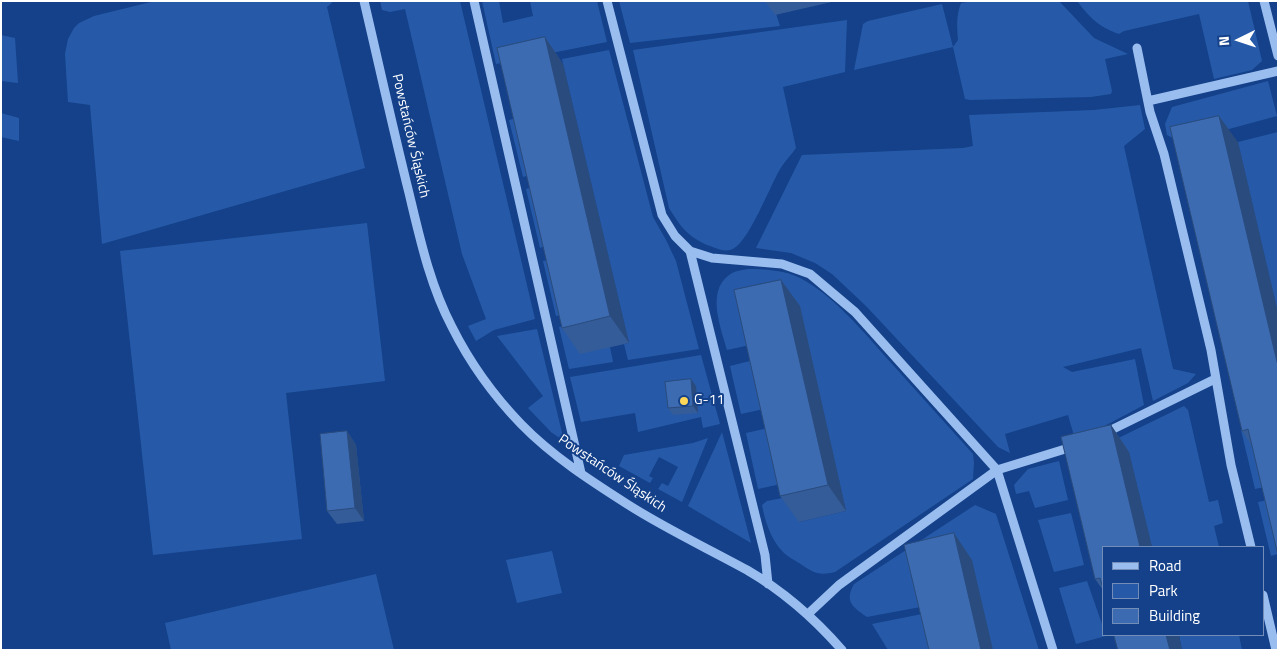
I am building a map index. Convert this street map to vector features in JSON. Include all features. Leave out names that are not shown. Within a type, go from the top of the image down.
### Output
[{"type":"street","name":"Powstańców Śląskich","points":[[364,1],[422,249],[436,294],[452,327],[480,374],[522,425],[556,455],[650,518],[685,539],[748,570],[808,614],[842,650]]},
{"type":"street","points":[[474,1],[581,473]]},
{"type":"street","points":[[607,1],[662,214],[675,236],[690,250],[712,258],[782,264],[810,274],[855,312],[997,470],[1053,650]]},
{"type":"street","points":[[1264,1],[1278,56]]},
{"type":"street","points":[[1137,48],[1148,101],[1164,154],[1211,350],[1231,464],[1251,546]]},
{"type":"street","points":[[1148,101],[1278,70]]},
{"type":"street","points":[[690,250],[765,555],[768,584]]},
{"type":"street","points":[[1098,436],[1215,379]]},
{"type":"street","points":[[808,614],[838,585],[997,470],[1082,443]]},
{"type":"street","points":[[1264,599],[1276,650]]},
{"type":"green space","points":[[155,1],[334,1],[327,7],[365,168],[102,244],[90,105],[68,102],[65,54],[68,39],[79,23],[94,16]]},
{"type":"green space","points":[[380,1],[460,1],[535,319],[494,330],[476,341],[468,326],[486,319],[462,254],[405,9],[390,12],[382,10]]},
{"type":"green space","points":[[482,1],[499,1],[503,23],[533,16],[530,1],[597,1],[607,42],[496,64]]},
{"type":"green space","points":[[619,1],[772,1],[780,26],[630,43]]},
{"type":"green space","points":[[975,1],[1059,1],[1094,38],[1128,54],[1105,59],[1111,94],[1091,97],[970,100],[965,99],[953,47],[958,40],[957,26],[961,3]]},
{"type":"green space","points":[[1077,1],[1248,1],[1262,61],[1252,70],[1214,79],[1199,14],[1124,31],[1119,34],[1095,21]]},
{"type":"green space","points":[[942,4],[953,47],[854,70],[863,24],[868,21]]},
{"type":"green space","points":[[847,20],[845,72],[783,87],[796,148],[777,174],[759,213],[744,238],[737,246],[730,250],[721,250],[694,238],[681,226],[669,208],[633,50]]},
{"type":"green space","points":[[1,35],[15,38],[18,83],[1,81]]},
{"type":"green space","points":[[609,50],[653,217],[676,261],[699,349],[628,360],[624,344],[629,343],[562,59]]},
{"type":"green space","points":[[1268,81],[1277,116],[1181,142],[1167,135],[1165,124],[1172,107]]},
{"type":"green space","points":[[1140,105],[1145,129],[1124,146],[1173,369],[1196,374],[1188,383],[1153,401],[1141,348],[1063,367],[1072,372],[1135,359],[1144,405],[1095,431],[1075,439],[1068,415],[1005,434],[1010,453],[998,447],[866,306],[832,274],[815,263],[791,253],[756,248],[802,155],[963,148],[973,146],[969,115],[1094,110]]},
{"type":"green space","points":[[1,113],[19,118],[19,141],[1,137]]},
{"type":"green space","points":[[525,116],[538,173],[523,177],[509,120]]},
{"type":"green space","points":[[1278,132],[1278,313],[1238,142]]},
{"type":"green space","points":[[540,185],[554,242],[540,248],[526,189]]},
{"type":"green space","points":[[367,223],[385,381],[286,393],[302,539],[153,555],[120,251]]},
{"type":"green space","points":[[558,258],[571,313],[556,316],[543,261]]},
{"type":"green space","points":[[748,269],[788,273],[820,290],[859,327],[973,454],[973,479],[835,572],[816,573],[786,555],[775,542],[765,517],[762,505],[767,501],[793,496],[799,522],[846,511],[800,307],[759,343],[727,350],[717,311],[718,291],[722,282],[729,275]]},
{"type":"green space","points":[[573,324],[610,347],[613,362],[569,369],[559,327]]},
{"type":"green space","points":[[537,329],[564,441],[551,432],[528,408],[543,396],[497,336]]},
{"type":"green space","points":[[701,355],[720,424],[703,428],[701,417],[638,432],[635,413],[581,422],[570,377]]},
{"type":"green space","points":[[762,358],[773,407],[741,414],[730,366]]},
{"type":"green space","points":[[1184,406],[1188,410],[1209,502],[1218,500],[1223,523],[1214,526],[1219,546],[1152,546],[1129,452],[1102,446]]},
{"type":"green space","points":[[777,426],[790,482],[758,489],[746,433]]},
{"type":"green space","points":[[1253,427],[1274,485],[1255,489],[1241,430]]},
{"type":"green space","points":[[722,432],[751,543],[688,506]]},
{"type":"green space","points":[[708,438],[682,502],[658,489],[662,483],[668,486],[678,467],[659,457],[649,476],[653,478],[650,483],[619,466],[624,455],[693,443]]},
{"type":"green space","points":[[1059,461],[1068,500],[1035,508],[1029,491],[1016,494],[1014,485],[1028,469]]},
{"type":"green space","points":[[1277,498],[1278,554],[1271,556],[1258,502]]},
{"type":"green space","points":[[975,505],[996,514],[1039,650],[993,650],[931,605],[867,617],[851,604],[850,595],[854,584]]},
{"type":"green space","points":[[1071,513],[1084,565],[1054,572],[1038,520]]},
{"type":"green space","points":[[552,551],[562,593],[517,603],[506,560]]},
{"type":"green space","points":[[376,574],[394,650],[171,650],[165,623]]},
{"type":"green space","points":[[1087,581],[1102,624],[1102,636],[1106,636],[1076,644],[1059,588]]},
{"type":"green space","points":[[932,612],[941,650],[888,650],[872,624]]},
{"type":"green space","points":[[1179,636],[1239,636],[1242,650],[1182,650]]},
{"type":"building","points":[[545,37],[610,316],[562,328],[497,48]]},
{"type":"building","points":[[1219,116],[1278,366],[1278,555],[1248,429],[1242,431],[1170,127]]},
{"type":"building","points":[[781,280],[828,485],[780,496],[734,290]]},
{"type":"building","points":[[691,379],[693,406],[668,408],[665,382]]},
{"type":"building","points":[[1111,425],[1140,546],[1102,546],[1102,585],[1100,578],[1095,579],[1061,437]]},
{"type":"building","points":[[347,431],[355,508],[327,511],[320,434]]},
{"type":"building","points":[[954,533],[981,650],[929,650],[904,545]]},
{"type":"building","points":[[1114,636],[1166,636],[1170,650],[1118,650]]},
{"type":"place","name":"G-11","points":[[684,401]]}]
